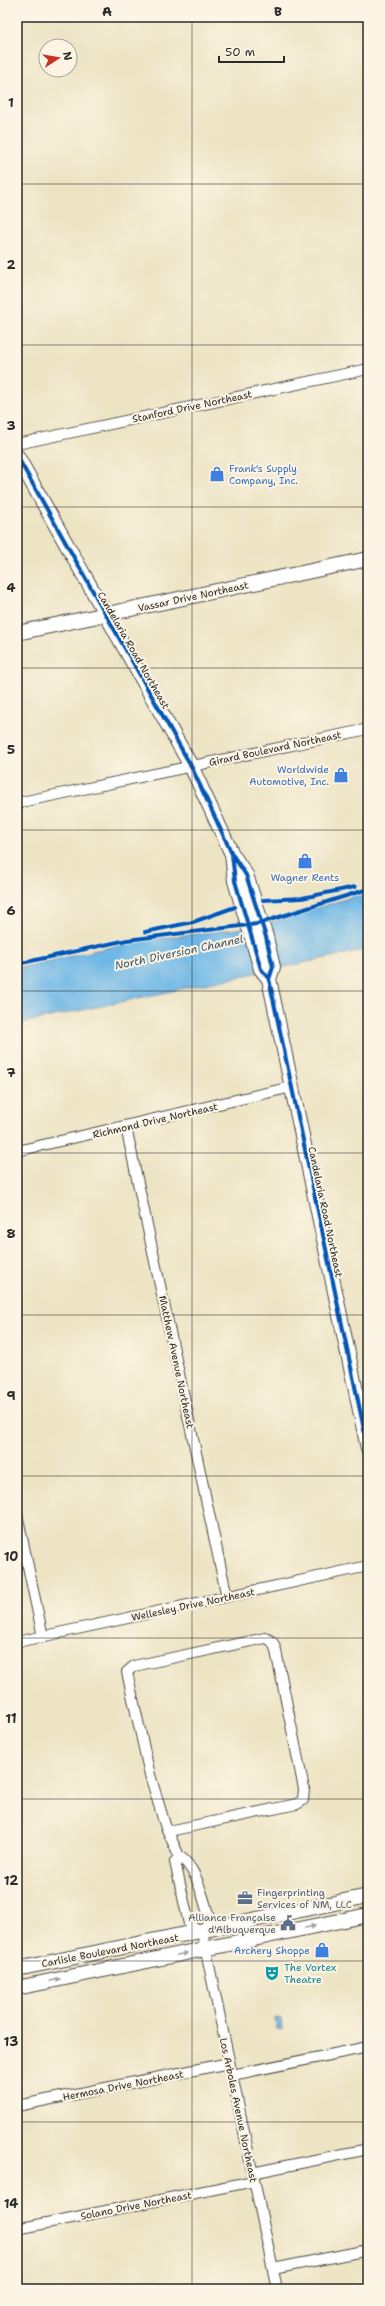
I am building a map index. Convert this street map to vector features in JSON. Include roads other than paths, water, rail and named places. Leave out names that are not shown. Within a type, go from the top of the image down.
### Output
[{"type":"main road","name":"Candelaria Road Northeast","points":[[17,456],[191,766],[232,854],[235,881],[252,912],[261,969],[269,979],[368,1448]]},
{"type":"main road","name":"Vassar Drive Northeast","points":[[17,633],[368,558]]},
{"type":"main road","name":"Carlisle Boulevard Northeast","points":[[17,1969],[202,1932],[368,1896]]},
{"type":"main road","name":"Carlisle Boulevard Northeast","points":[[17,1988],[368,1915]]},
{"type":"street","name":"Stanford Drive Northeast","points":[[17,444],[368,369]]},
{"type":"street","name":"Girard Boulevard Northeast","points":[[17,802],[368,729]]},
{"type":"street","name":"Richmond Drive Northeast","points":[[17,1151],[126,1127],[292,1087]]},
{"type":"street","name":"Matthew Avenue Northeast","points":[[126,1127],[227,1597]]},
{"type":"street","points":[[17,1514],[43,1637]]},
{"type":"street","name":"Wellesley Drive Northeast","points":[[17,1642],[368,1566]]},
{"type":"street","points":[[169,1831],[297,1804],[303,1800],[304,1789],[276,1651],[274,1643],[269,1639],[265,1638],[134,1666],[126,1672],[150,1775],[165,1825],[179,1856],[187,1861],[210,1920],[202,1932],[189,1924],[175,1862],[179,1856]]},
{"type":"street","name":"Los Arboles Avenue Northeast","points":[[202,1932],[277,2289]]},
{"type":"street","points":[[232,2074],[368,2047]]},
{"type":"street","name":"Hermosa Drive Northeast","points":[[17,2106],[229,2063]]},
{"type":"street","name":"Solano Drive Northeast","points":[[17,2229],[253,2177],[368,2149]]},
{"type":"street","points":[[273,2269],[368,2250]]},
{"type":"water","name":"North Diversion Channel","points":[[368,892],[368,949],[17,1024],[17,968],[142,940],[238,929],[274,921]]},
{"type":"water","points":[[275,2018],[281,2019],[282,2030],[277,2029]]},
{"type":"place","name":"Frank's Supply Company, Inc.","points":[[217,474]]},
{"type":"place","name":"Worldwide Automotive, Inc.","points":[[341,775]]},
{"type":"place","name":"Wagner Rents","points":[[305,861]]},
{"type":"place","name":"Fingerprinting Services of NM, LLC","points":[[245,1898]]},
{"type":"place","name":"Alliance Française d'Albuquerque","points":[[288,1923]]},
{"type":"place","name":"Archery Shoppe","points":[[322,1950]]},
{"type":"place","name":"The Vortex Theatre","points":[[272,1973]]}]
